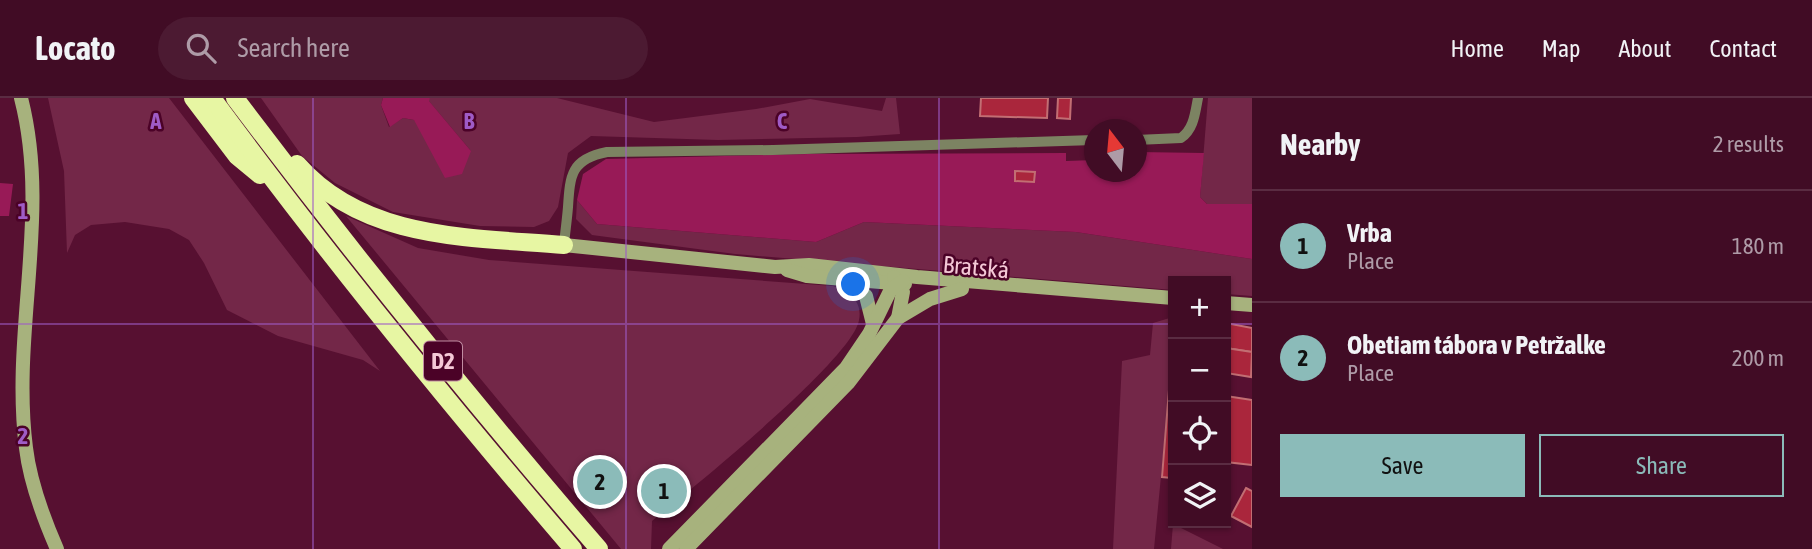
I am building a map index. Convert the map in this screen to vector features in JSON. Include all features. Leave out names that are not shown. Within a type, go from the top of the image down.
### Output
[{"type":"highway","points":[[193,98],[237,156],[282,193]]},
{"type":"highway","name":"D2","points":[[212,98],[282,193],[573,549]]},
{"type":"highway","name":"D2","points":[[235,98],[290,171],[516,453],[599,549]]},
{"type":"highway","points":[[249,98],[299,166],[316,183],[370,216],[394,225],[437,233],[564,246]]},
{"type":"main road","points":[[21,98],[29,135],[34,187],[22,380],[26,448],[37,496],[57,549]]},
{"type":"main road","name":"Bratská","points":[[564,246],[775,267],[809,265],[917,277],[1168,298]]},
{"type":"main road","name":"Bratská","points":[[775,267],[807,276],[1168,306]]},
{"type":"main road","points":[[883,272],[899,283],[903,296],[898,318]]},
{"type":"main road","points":[[676,547],[846,368],[861,348],[887,295],[899,283],[917,277]]},
{"type":"main road","points":[[850,280],[866,296],[873,324]]},
{"type":"main road","points":[[676,547],[836,396],[898,318],[930,299],[962,289]]},
{"type":"main road","points":[[1231,303],[1252,305]]},
{"type":"main road","points":[[1231,310],[1252,312]]},
{"type":"street","points":[[1147,140],[1175,139],[1187,134],[1193,122],[1198,98]]},
{"type":"street","points":[[564,246],[570,178],[579,164],[595,154],[1084,140]]},
{"type":"shaded area","points":[[48,98],[169,98],[380,371],[363,360],[278,336],[227,310],[204,263],[189,240],[169,229],[125,222],[91,225],[75,235],[67,253],[64,171]]},
{"type":"shaded area","points":[[261,98],[383,98],[381,105],[389,127],[403,118],[414,120],[471,151],[428,100],[430,98],[557,98],[654,122],[810,99],[882,111],[886,98],[896,98],[900,134],[718,140],[591,136],[568,153],[558,207],[549,221],[534,227],[480,226],[393,212],[335,183],[302,156]]},
{"type":"shaded area","points":[[383,98],[430,98],[429,101],[471,151],[462,174],[445,178],[414,120],[403,118],[390,127],[381,105]]},
{"type":"shaded area","points":[[1208,98],[1252,98],[1252,204],[1207,204],[1200,197]]},
{"type":"shaded area","points":[[1147,152],[1204,153],[1200,197],[1207,204],[1252,204],[1252,259],[1076,232],[864,222],[816,242],[597,224],[577,200],[583,174],[606,159],[808,154],[1066,153],[1066,161],[1084,160],[1084,182],[1147,182]]},
{"type":"shaded area","points":[[0,183],[13,184],[9,216],[0,216]]},
{"type":"shaded area","points":[[577,200],[597,224],[816,242],[864,222],[1076,232],[1252,259],[1252,296],[1231,294],[1231,276],[1168,276],[1168,290],[735,254],[592,235],[576,219]]},
{"type":"shaded area","points":[[346,216],[418,248],[489,260],[833,286],[853,298],[859,307],[859,320],[850,339],[801,393],[652,521],[651,549],[621,549]]},
{"type":"shaded area","points":[[1168,318],[1168,403],[1154,549],[1113,549],[1122,361],[1150,355],[1153,323]]},
{"type":"shaded area","points":[[1173,528],[1181,528],[1223,549],[1171,549]]},
{"type":"building","points":[[981,98],[1048,98],[1047,118],[980,116]]},
{"type":"building","points":[[1058,98],[1071,98],[1070,119],[1057,118]]},
{"type":"building","points":[[1015,171],[1035,172],[1034,182],[1015,181]]},
{"type":"building","points":[[1231,324],[1252,328],[1252,352],[1231,349]]},
{"type":"building","points":[[1231,349],[1252,352],[1251,377],[1231,374]]},
{"type":"building","points":[[1231,397],[1252,400],[1252,465],[1231,463]]},
{"type":"building","points":[[1168,402],[1168,478],[1162,477]]},
{"type":"building","points":[[661,483],[673,490],[669,499],[660,498],[656,493]]},
{"type":"building","points":[[1246,488],[1252,491],[1252,527],[1231,516]]},
{"type":"place","name":"Obetiam tábora v Petržalke","points":[[600,482]]},
{"type":"place","name":"Vrba","points":[[664,491]]}]
